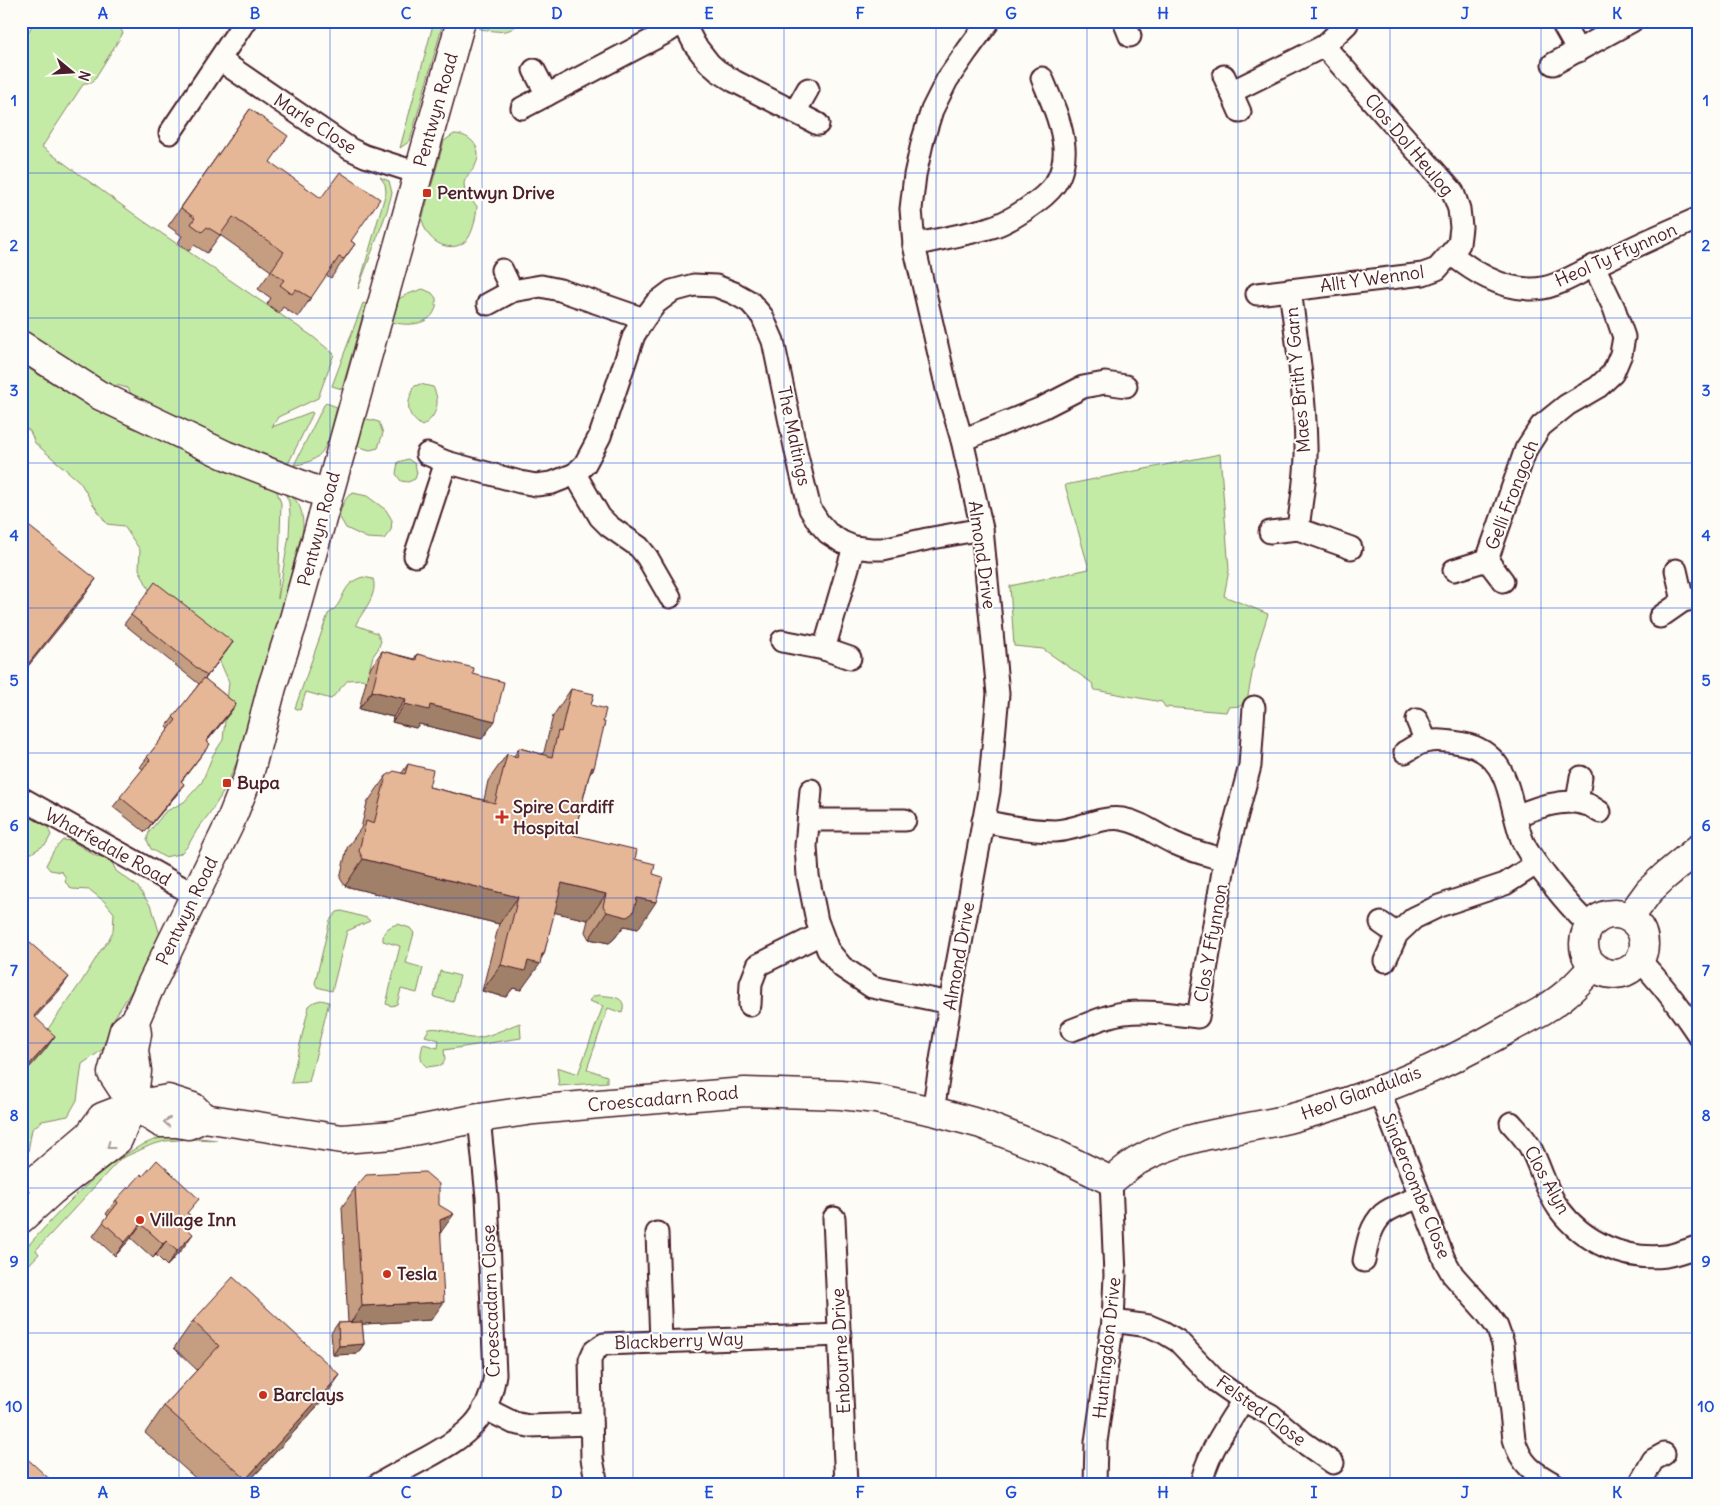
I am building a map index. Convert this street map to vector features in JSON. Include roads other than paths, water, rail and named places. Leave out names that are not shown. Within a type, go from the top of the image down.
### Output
[{"type":"street","points":[[170,133],[245,21]]},
{"type":"street","name":"Pentwyn Road","points":[[21,1219],[52,1191],[118,1140],[133,1105],[137,1071],[134,1050],[137,1034],[135,1021],[149,988],[229,825],[248,775],[272,687],[292,626],[461,21]]},
{"type":"street","name":"Almond Drive","points":[[933,1111],[950,1003],[989,790],[998,694],[982,529],[914,245],[911,209],[915,175],[932,110],[947,80],[990,21]]},
{"type":"street","points":[[1562,21],[1578,51]]},
{"type":"street","points":[[1553,64],[1632,21]]},
{"type":"street","points":[[522,108],[683,22],[695,45],[718,71],[818,124]]},
{"type":"street","points":[[1240,112],[1227,84],[1324,46],[1347,24]]},
{"type":"street","name":"Clos Dol Heulog","points":[[1324,46],[1453,192],[1460,209],[1461,227],[1459,244],[1451,254]]},
{"type":"street","name":"Marle Close","points":[[220,60],[350,149],[364,156],[418,173]]},
{"type":"street","points":[[534,70],[547,96]]},
{"type":"street","points":[[914,245],[990,228],[1015,217],[1036,202],[1055,184],[1063,166],[1064,148],[1058,117],[1042,78]]},
{"type":"street","points":[[795,112],[808,89]]},
{"type":"street","name":"Heol Ty Ffynnon","points":[[1451,254],[1488,279],[1511,287],[1531,289],[1558,284],[1699,218]]},
{"type":"street","name":"Allt Y Wennol","points":[[1257,294],[1423,274],[1437,269],[1451,254]]},
{"type":"street","name":"Gelli Frongoch","points":[[1487,560],[1526,449],[1541,426],[1567,405],[1598,387],[1613,373],[1621,354],[1624,337],[1614,308],[1594,266]]},
{"type":"street","points":[[502,270],[512,291]]},
{"type":"street","name":"The Maltings","points":[[575,474],[585,464],[600,436],[634,335],[644,319],[656,303],[672,291],[694,285],[716,286],[750,302],[762,316],[773,341],[810,509],[828,533],[854,547],[883,549],[982,529]]},
{"type":"street","points":[[488,304],[512,291],[541,286],[560,290],[644,319]]},
{"type":"street","name":"Maes Brith Y Garn","points":[[1290,290],[1302,380],[1306,447],[1298,529]]},
{"type":"street","points":[[21,345],[100,395],[226,455],[328,494]]},
{"type":"street","points":[[962,440],[1042,408],[1083,387],[1105,383],[1126,386]]},
{"type":"street","points":[[415,556],[436,458],[536,485],[552,483],[575,474],[600,517],[609,526],[639,547],[647,557],[670,597]]},
{"type":"street","points":[[1270,532],[1298,529],[1351,548]]},
{"type":"street","points":[[824,648],[854,547]]},
{"type":"street","name":"Gelli Frongoch","points":[[1454,570],[1487,560]]},
{"type":"street","name":"Gelli Frongoch","points":[[1487,560],[1503,581]]},
{"type":"street","points":[[1660,617],[1691,599],[1676,570]]},
{"type":"street","points":[[782,641],[824,648],[850,658]]},
{"type":"street","name":"Clos Y Ffynnon","points":[[1072,1030],[1104,1017],[1122,1013],[1144,1012],[1198,1017],[1225,860],[1250,766],[1254,707]]},
{"type":"street","points":[[1417,720],[1426,741]]},
{"type":"street","points":[[1405,752],[1426,741],[1445,741],[1472,745],[1492,757],[1504,776],[1523,843],[1536,864],[1574,912],[1590,926]]},
{"type":"street","points":[[1577,802],[1581,776]]},
{"type":"street","points":[[811,790],[806,846],[808,876],[812,903],[828,950],[842,967],[872,987],[950,1003]]},
{"type":"street","name":"Wharfedale Road","points":[[21,798],[195,895]]},
{"type":"street","points":[[1516,816],[1537,807],[1562,802],[1588,804],[1600,812]]},
{"type":"street","name":"Clos Y Ffynnon","points":[[983,821],[1014,828],[1055,831],[1076,828],[1111,818],[1126,820],[1140,824],[1173,843],[1225,860]]},
{"type":"street","points":[[809,820],[904,820]]},
{"type":"street","points":[[1630,917],[1649,891],[1664,876],[1699,848]]},
{"type":"street","points":[[1385,962],[1389,928],[1439,906],[1505,884],[1536,864]]},
{"type":"street","points":[[1614,914],[1630,917],[1641,928],[1644,941],[1643,951],[1639,960],[1632,968],[1614,974],[1605,973],[1594,966],[1588,961],[1584,951],[1586,930],[1590,926],[1603,915],[1614,914]]},
{"type":"street","points":[[750,1005],[751,983],[758,965],[821,934]]},
{"type":"street","points":[[1639,960],[1684,1013],[1699,1036]]},
{"type":"street","name":"Heol Glandulais","points":[[1111,1181],[1138,1160],[1172,1144],[1289,1119],[1379,1090],[1468,1051],[1552,1005],[1568,993],[1594,966]]},
{"type":"street","name":"Sindercombe Close","points":[[1379,1090],[1437,1245],[1453,1275],[1486,1312],[1496,1327],[1503,1344],[1517,1451],[1524,1462],[1536,1474],[1556,1485]]},
{"type":"street","name":"Croescadarn Road","points":[[133,1105],[161,1123],[188,1125],[204,1118],[342,1139],[393,1135],[479,1118],[534,1110],[745,1092],[841,1095],[876,1099],[933,1111],[981,1124],[1052,1152],[1111,1181]]},
{"type":"street","points":[[21,1193],[89,1135],[102,1117],[133,1105]]},
{"type":"street","name":"Croescadarn Close","points":[[376,1485],[457,1440],[474,1426],[493,1391],[495,1374],[487,1197],[479,1118]]},
{"type":"street","name":"Clos Alyn","points":[[1511,1123],[1530,1146],[1544,1185],[1558,1209],[1573,1225],[1590,1238],[1614,1250],[1646,1257],[1666,1256],[1699,1246]]},
{"type":"street","name":"Huntingdon Drive","points":[[1095,1485],[1096,1442],[1113,1321],[1115,1275],[1111,1181]]},
{"type":"street","points":[[1364,1261],[1369,1236],[1384,1213],[1419,1197]]},
{"type":"street","name":"Enbourne Drive","points":[[834,1218],[846,1485]]},
{"type":"street","points":[[657,1233],[661,1341]]},
{"type":"street","name":"Felsted Close","points":[[1113,1321],[1149,1326],[1178,1341],[1216,1381],[1243,1400],[1271,1415],[1332,1464]]},
{"type":"street","name":"Blackberry Way","points":[[597,1485],[592,1459],[590,1360],[594,1352],[604,1344],[840,1335]]},
{"type":"street","points":[[1201,1485],[1217,1442],[1243,1400]]},
{"type":"street","points":[[484,1408],[514,1423],[529,1426],[591,1424]]},
{"type":"street","points":[[1639,1485],[1653,1460],[1664,1454]]},
{"type":"place","name":"Pentwyn Drive","points":[[427,193]]},
{"type":"place","name":"Bupa","points":[[227,783]]},
{"type":"place","name":"Spire Cardiff Hospital","points":[[502,817]]},
{"type":"place","name":"Village Inn","points":[[140,1220]]},
{"type":"place","name":"Tesla","points":[[387,1274]]},
{"type":"place","name":"Barclays","points":[[263,1395]]}]
